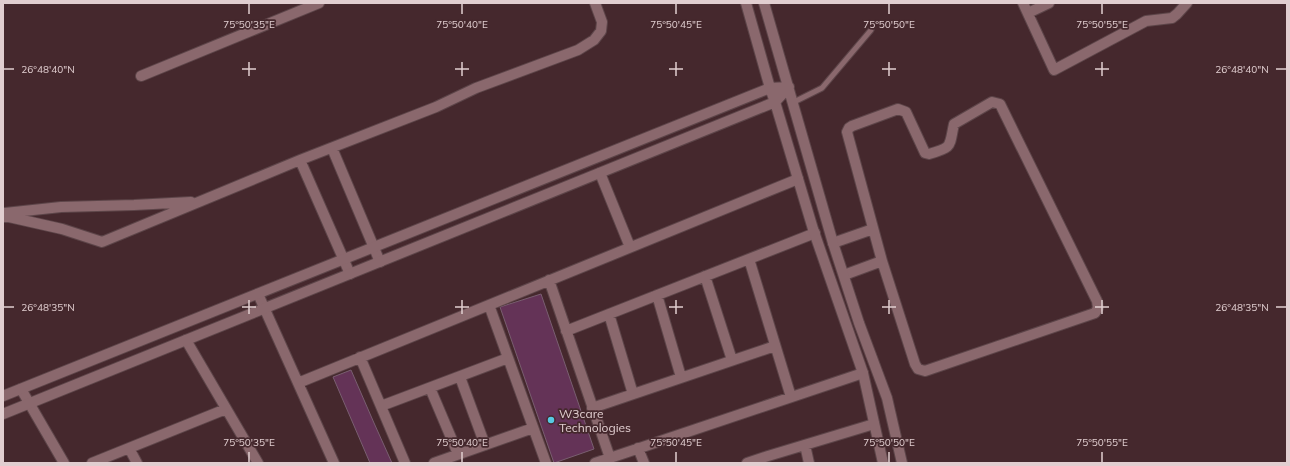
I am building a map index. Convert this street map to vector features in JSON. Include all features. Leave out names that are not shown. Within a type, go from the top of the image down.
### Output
[{"type":"street","points":[[141,76],[319,3]]},
{"type":"street","points":[[3,217],[62,229],[102,242],[300,160],[436,107],[476,88],[578,50],[594,40],[601,31],[602,22],[595,3]]},
{"type":"street","points":[[746,3],[770,88],[815,233],[862,373],[882,463]]},
{"type":"street","points":[[764,3],[794,102],[833,243],[887,398],[902,463]]},
{"type":"street","points":[[1023,3],[1054,70],[1146,22],[1172,18],[1187,3]]},
{"type":"street","points":[[1028,13],[1049,3]]},
{"type":"street","points":[[3,396],[770,88],[789,87]]},
{"type":"street","points":[[3,414],[775,102],[789,87]]},
{"type":"street","points":[[992,102],[1000,104],[1097,301],[1098,308],[1095,313],[925,371],[918,369],[882,261],[873,229],[847,132],[849,128],[898,109],[902,110],[906,112],[925,153],[929,154],[947,149],[954,124],[992,102]]},
{"type":"street","points":[[332,148],[380,262]]},
{"type":"street","points":[[300,160],[350,274]]},
{"type":"street","points":[[600,173],[630,247]]},
{"type":"street","points":[[298,383],[798,178]]},
{"type":"street","points":[[3,213],[61,207],[200,202]]},
{"type":"street","points":[[833,243],[873,229]]},
{"type":"street","points":[[566,331],[815,233]]},
{"type":"street","points":[[748,259],[791,397]]},
{"type":"street","points":[[844,275],[882,261]]},
{"type":"street","points":[[705,276],[732,360]]},
{"type":"street","points":[[548,280],[610,458]]},
{"type":"street","points":[[258,294],[334,463]]},
{"type":"street","points":[[657,295],[682,377]]},
{"type":"street","points":[[489,305],[546,463]]},
{"type":"street","points":[[609,314],[633,394]]},
{"type":"street","points":[[186,340],[226,409],[254,462]]},
{"type":"street","points":[[592,408],[775,346]]},
{"type":"street","points":[[360,357],[405,463]]},
{"type":"street","points":[[382,406],[508,358]]},
{"type":"street","points":[[595,463],[862,373]]},
{"type":"street","points":[[460,377],[485,445]]},
{"type":"street","points":[[430,388],[458,454]]},
{"type":"street","points":[[21,389],[64,463]]},
{"type":"street","points":[[92,463],[226,409]]},
{"type":"street","points":[[747,463],[874,424]]},
{"type":"street","points":[[434,463],[533,428]]},
{"type":"street","points":[[805,445],[809,463]]},
{"type":"street","points":[[129,448],[138,463]]},
{"type":"street","points":[[638,448],[644,463]]},
{"type":"lane","points":[[794,102],[822,88],[870,30]]},
{"type":"building","points":[[541,294],[594,449],[554,463],[500,307]]},
{"type":"building","points":[[351,370],[392,463],[370,463],[333,377]]},
{"type":"place","name":"W3care Technologies","points":[[551,420]]}]
